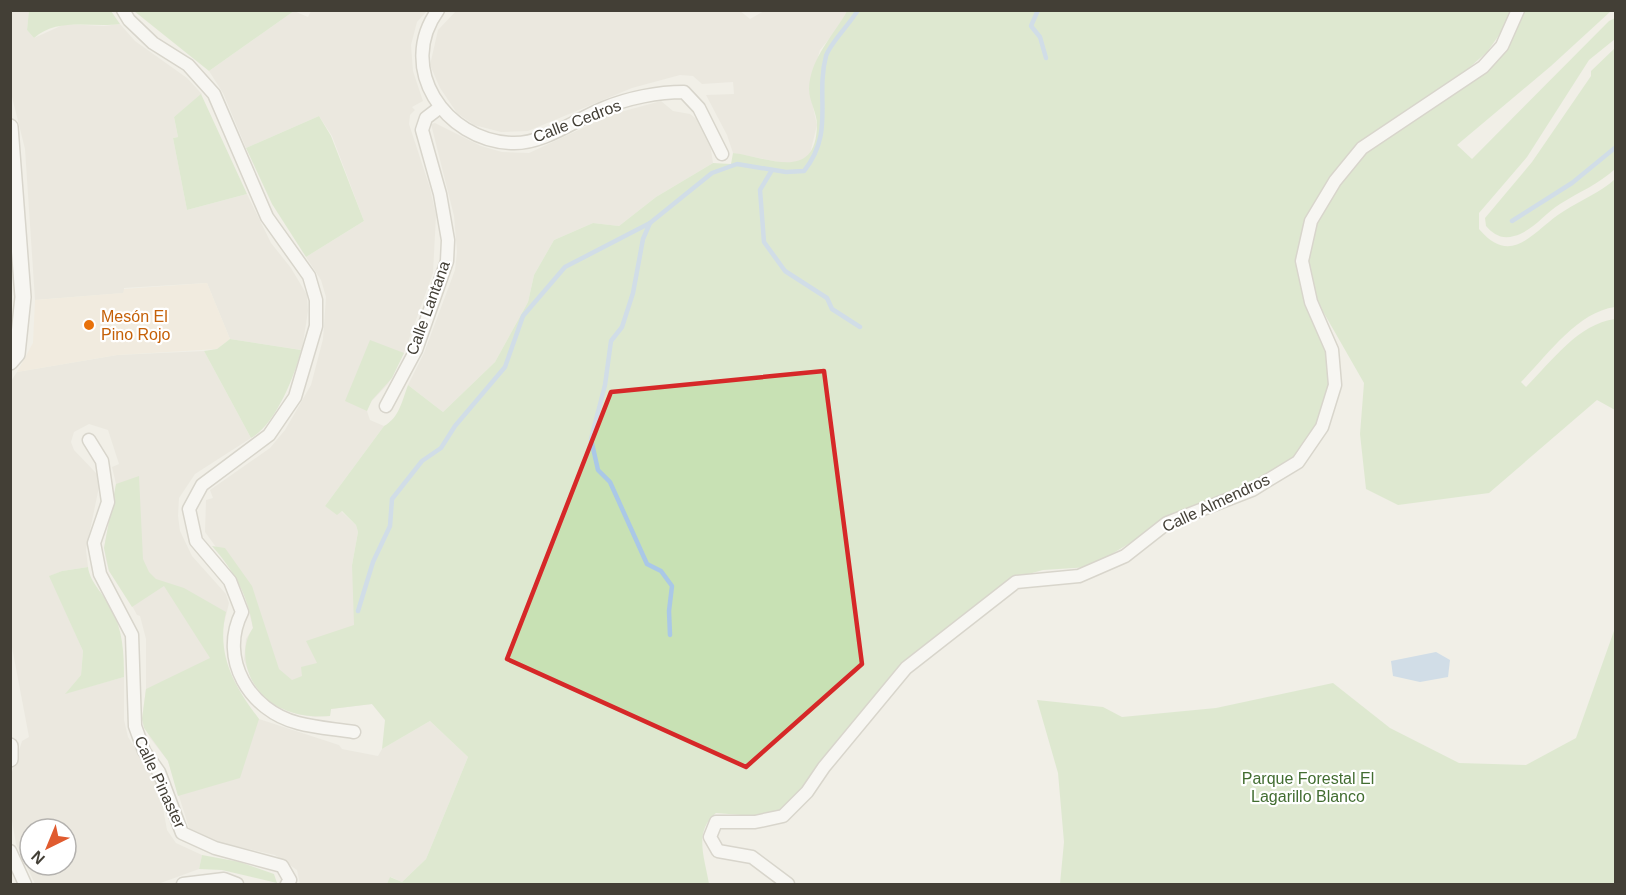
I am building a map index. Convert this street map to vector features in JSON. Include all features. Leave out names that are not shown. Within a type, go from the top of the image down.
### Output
[{"type":"street","points":[[123,10],[129,20],[153,43],[188,65],[214,94],[267,217],[309,276],[314,292],[316,326],[295,397],[269,435],[202,485],[189,509],[196,541],[230,581],[242,612],[235,627],[234,665],[258,704],[297,723],[354,732]]},
{"type":"street","name":"Calle Cedros","points":[[438,10],[422,43],[422,73],[439,108],[470,134],[512,143],[539,138],[606,107],[663,92],[684,92],[699,108],[722,154]]},
{"type":"street","name":"Calle Almendros","points":[[788,885],[752,857],[718,851],[710,837],[716,822],[755,822],[783,816],[807,792],[824,767],[906,668],[1016,582],[1079,576],[1125,556],[1167,523],[1252,490],[1298,462],[1322,427],[1335,385],[1332,350],[1311,302],[1302,261],[1311,220],[1335,181],[1362,148],[1483,67],[1502,46],[1518,10]]},
{"type":"street","name":"Calle Lantana","points":[[386,406],[416,350],[447,261],[448,240],[440,194],[422,130],[426,118],[439,108]]},
{"type":"street","points":[[11,129],[23,297],[13,355]]},
{"type":"street","name":"Calle Pinaster","points":[[89,440],[102,461],[108,502],[94,543],[100,573],[132,635],[135,726],[144,751],[159,772],[182,833],[215,848],[282,866],[290,880],[287,885]]},
{"type":"street","points":[[10,746],[10,759]]},
{"type":"street","points":[[10,851],[24,885]]},
{"type":"street","points":[[183,885],[224,879],[237,885]]},
{"type":"highlighted area","points":[[824,371],[862,664],[746,767],[507,659],[611,392]]},
{"type":"shaded area","points":[[739,10],[750,19],[764,11],[847,11],[837,29],[820,50],[809,89],[817,125],[810,154],[801,162],[789,164],[733,153],[727,135],[706,95],[734,94],[733,82],[702,84],[693,76],[680,75],[632,88],[528,131],[501,132],[474,125],[457,113],[440,88],[430,65],[438,30],[456,11]]},
{"type":"shaded area","points":[[10,11],[29,11],[27,30],[34,38],[65,24],[104,26],[120,24],[135,41],[187,78],[202,94],[174,117],[178,137],[173,138],[187,210],[247,194],[271,243],[291,268],[307,295],[308,311],[302,350],[230,339],[207,283],[124,288],[124,293],[35,300],[25,149],[11,93]]},
{"type":"shaded area","points":[[294,11],[308,17],[311,11],[427,11],[417,22],[411,45],[413,71],[423,101],[412,107],[415,110],[410,115],[409,124],[430,188],[436,215],[433,273],[404,353],[388,384],[368,405],[370,420],[384,426],[325,506],[341,511],[356,525],[358,532],[352,565],[385,720],[372,704],[331,709],[330,716],[315,717],[297,714],[272,703],[252,680],[244,660],[246,639],[253,628],[244,593],[232,569],[205,532],[206,500],[213,498],[210,490],[270,448],[285,430],[311,385],[323,339],[326,297],[321,280],[306,257],[364,221],[332,136],[319,116],[246,148],[223,93],[209,71]]},
{"type":"shaded area","points":[[661,101],[673,111],[690,114],[699,121],[710,143],[713,163],[656,197],[619,226],[593,223],[554,240],[534,275],[528,302],[495,362],[443,412],[408,385],[424,353],[455,270],[457,252],[454,216],[431,124],[435,123],[481,146],[502,152],[529,153],[613,114]]},
{"type":"shaded area","points":[[207,283],[230,339],[217,349],[117,355],[17,372],[33,343],[35,300],[123,293],[124,289]]},
{"type":"shaded area","points":[[204,351],[251,438],[195,474],[179,498],[178,516],[180,531],[192,556],[226,594],[229,603],[222,632],[225,662],[242,697],[259,719],[339,745],[342,749],[378,756],[382,749],[430,721],[468,757],[426,859],[402,882],[391,877],[387,884],[300,884],[297,870],[275,855],[213,841],[189,828],[168,761],[150,738],[142,719],[146,689],[146,639],[140,616],[137,615],[123,589],[109,571],[106,560],[104,548],[116,484],[112,467],[119,464],[108,430],[89,424],[74,432],[71,442],[74,450],[96,473],[100,482],[86,550],[88,567],[62,571],[50,576],[83,651],[81,675],[66,693],[124,677],[124,720],[128,737],[159,786],[167,830],[176,843],[202,855],[199,869],[158,884],[35,884],[32,877],[78,877],[78,817],[18,817],[18,848],[11,815],[11,775],[22,741],[29,737],[11,642],[11,381],[17,372],[117,355]]},
{"type":"green space","points":[[29,10],[111,11],[120,24],[64,25],[43,32],[34,38],[27,30]]},
{"type":"green space","points":[[294,10],[209,71],[134,11]]},
{"type":"green space","points":[[847,11],[1510,11],[1502,31],[1487,52],[1461,75],[1360,142],[1339,166],[1312,206],[1299,242],[1298,263],[1309,309],[1327,355],[1330,386],[1316,425],[1291,460],[1252,484],[1135,540],[1090,567],[1043,570],[1011,579],[893,673],[804,788],[780,811],[754,816],[716,813],[709,820],[702,846],[709,884],[387,884],[390,877],[402,882],[426,859],[468,757],[430,721],[382,749],[385,720],[372,704],[331,709],[330,716],[318,716],[294,713],[272,703],[255,685],[249,674],[245,650],[253,628],[244,594],[227,565],[212,546],[225,548],[252,586],[279,669],[292,680],[302,676],[301,667],[317,663],[306,641],[354,625],[352,565],[358,532],[356,525],[342,511],[337,515],[325,506],[384,426],[397,414],[408,385],[443,412],[495,362],[528,302],[534,275],[554,240],[593,223],[619,226],[656,197],[713,163],[731,164],[733,153],[788,162],[799,160],[808,154],[815,143],[817,125],[809,94],[810,78],[818,57]]},
{"type":"green space","points":[[1523,11],[1611,11],[1551,66],[1457,145],[1472,159],[1609,21],[1615,18],[1615,39],[1589,60],[1527,157],[1479,213],[1479,229],[1502,246],[1513,246],[1523,242],[1564,211],[1615,179],[1615,307],[1588,317],[1575,326],[1521,382],[1526,387],[1577,336],[1602,322],[1615,319],[1615,410],[1597,400],[1489,493],[1398,505],[1366,489],[1360,434],[1364,383],[1313,294],[1306,257],[1316,224],[1328,202],[1359,158],[1403,126],[1466,86],[1506,48]]},
{"type":"green space","points":[[1615,48],[1615,169],[1596,184],[1554,208],[1521,234],[1502,237],[1495,234],[1486,226],[1485,218],[1532,162],[1591,76],[1591,71]]},
{"type":"green space","points":[[201,94],[247,194],[187,210],[173,138],[178,137],[174,117]]},
{"type":"green space","points":[[319,116],[331,136],[364,221],[306,257],[272,204],[246,148]]},
{"type":"green space","points":[[230,339],[301,350],[283,399],[260,432],[251,438],[204,351],[217,349]]},
{"type":"green space","points":[[370,340],[404,353],[392,378],[372,400],[367,411],[345,401]]},
{"type":"green space","points":[[139,476],[143,559],[149,572],[156,579],[184,588],[226,612],[223,642],[229,669],[259,719],[240,778],[178,796],[168,761],[144,728],[142,719],[146,689],[210,658],[164,586],[132,607],[109,571],[104,548],[116,484]]},
{"type":"green space","points":[[88,567],[91,578],[108,603],[118,625],[123,650],[124,677],[65,694],[81,675],[83,651],[49,576],[62,571]]},
{"type":"green space","name":"Parque Forestal El Lagarillo Blanco","points":[[1615,628],[1615,884],[1060,884],[1064,842],[1058,773],[1037,700],[1103,707],[1122,717],[1216,708],[1333,683],[1390,728],[1459,763],[1526,765],[1576,738]]},
{"type":"green space","points":[[202,855],[240,862],[274,874],[277,883],[222,870],[199,869]]},
{"type":"water","points":[[1436,652],[1450,660],[1448,677],[1420,682],[1393,676],[1391,661]]},
{"type":"waterway","points":[[358,611],[373,562],[390,526],[392,499],[422,461],[441,448],[455,426],[505,367],[523,316],[565,267],[650,223],[712,173],[737,164],[786,172],[804,171],[813,157],[822,129],[822,86],[826,56],[858,10]]},
{"type":"waterway","points":[[1038,10],[1031,26],[1040,37],[1046,58]]},
{"type":"waterway","points":[[1512,221],[1572,183],[1616,147]]},
{"type":"waterway","points":[[772,170],[760,190],[764,242],[785,271],[827,298],[832,309],[860,327]]},
{"type":"waterway","points":[[650,223],[643,239],[633,293],[622,327],[611,341],[605,385],[591,439],[598,470],[610,482],[647,564],[661,571],[672,586],[669,611],[670,635]]},
{"type":"place","name":"Mesón El Pino Rojo","points":[[89,325]]}]
